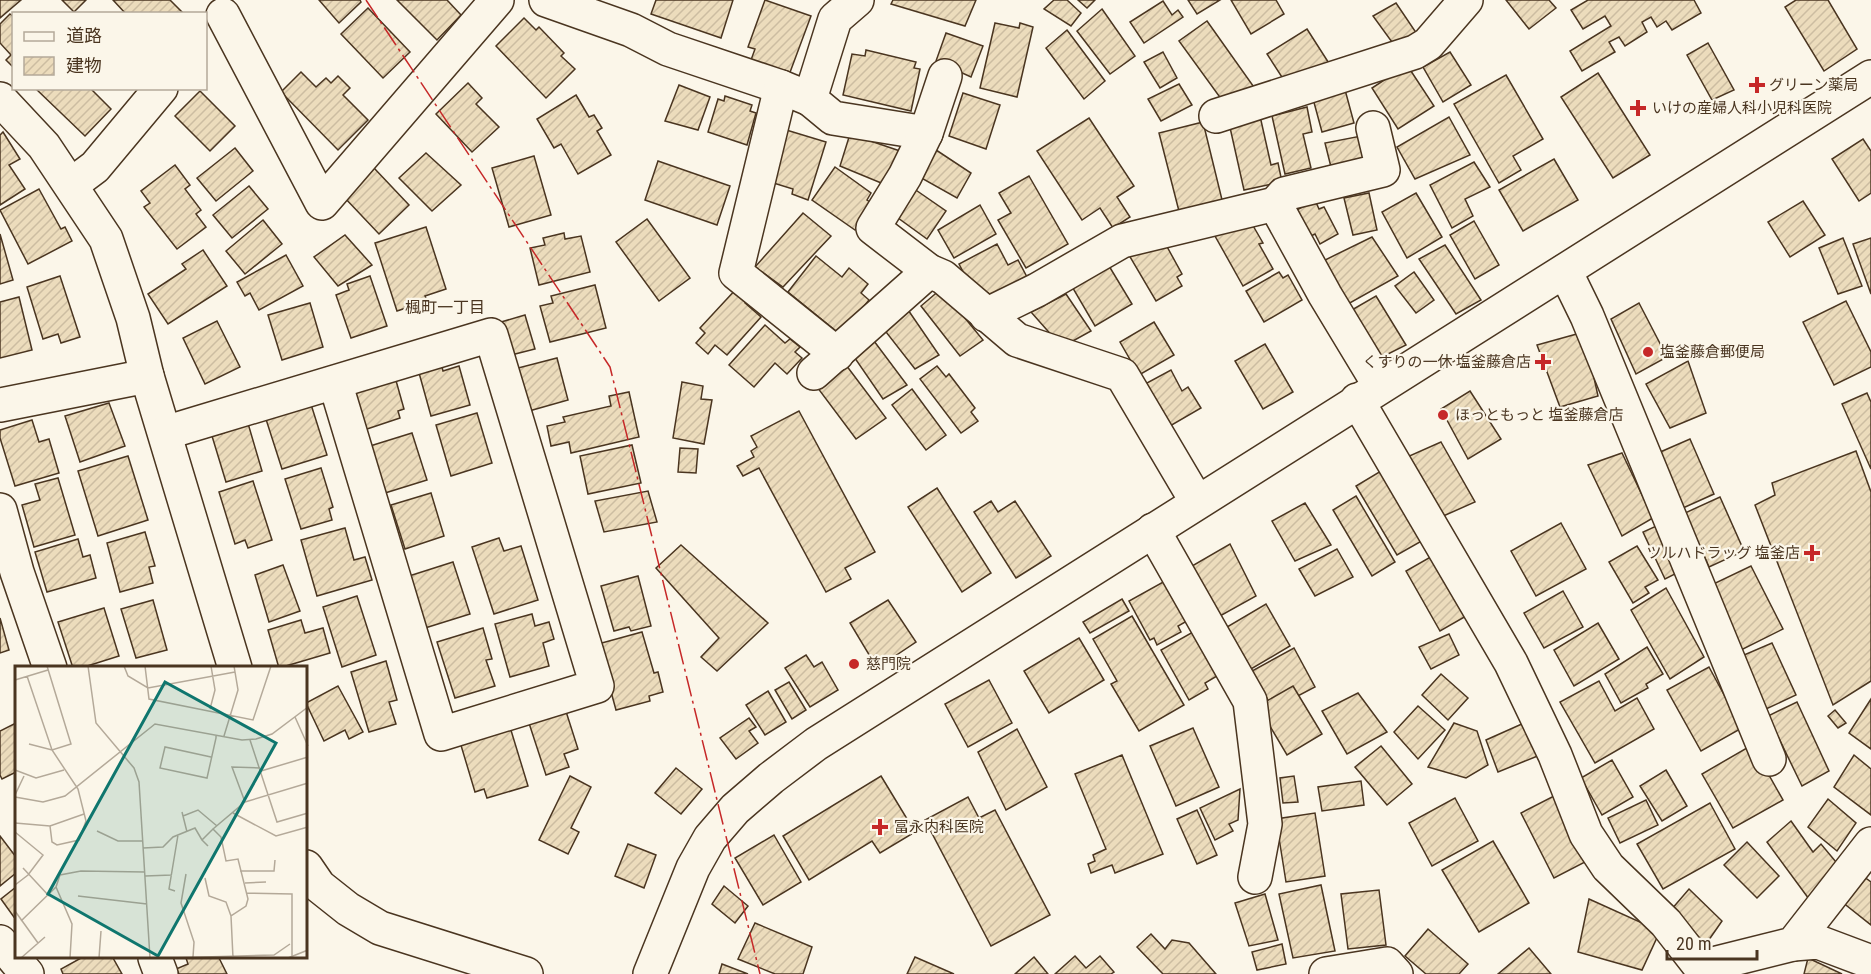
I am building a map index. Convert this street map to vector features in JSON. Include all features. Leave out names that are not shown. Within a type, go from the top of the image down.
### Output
[{"type":"street","points":[[221,17],[322,203],[497,0]]},
{"type":"street","points":[[546,0],[632,15],[668,49],[795,93],[833,118],[926,133]]},
{"type":"street","points":[[857,0],[835,19],[795,93],[736,273],[826,363],[928,271]]},
{"type":"street","points":[[1216,116],[1415,52],[1428,44],[1466,0]]},
{"type":"street","points":[[945,76],[926,133],[873,228],[928,271],[943,277],[1017,340],[1122,375],[1197,502]]},
{"type":"street","points":[[650,974],[693,868],[710,838],[735,809],[753,793],[816,744],[1871,77]]},
{"type":"street","points":[[71,185],[95,167],[159,90]]},
{"type":"street","points":[[0,99],[44,146],[106,239],[134,318],[147,376],[234,666]]},
{"type":"street","points":[[986,315],[1037,290],[1122,241],[1275,204],[1284,194],[1383,170],[1372,128]]},
{"type":"street","points":[[1275,204],[1326,295],[1369,393],[1511,663],[1555,755],[1586,834],[1608,867],[1666,923],[1698,964],[1709,965],[1793,944],[1818,942],[1871,962]]},
{"type":"street","points":[[1565,271],[1591,327],[1769,759]]},
{"type":"street","points":[[165,433],[490,335],[597,686],[441,734],[335,382]]},
{"type":"street","points":[[0,405],[147,376]]},
{"type":"street","points":[[0,510],[8,573],[49,666]]},
{"type":"street","points":[[1153,530],[1250,701],[1265,824],[1255,877]]},
{"type":"street","points":[[1793,944],[1871,844]]},
{"type":"street","points":[[308,870],[319,886],[348,909],[380,928],[526,974]]},
{"type":"street","points":[[0,942],[27,974]]},
{"type":"street","points":[[155,959],[160,974]]},
{"type":"street","points":[[1326,974],[1387,964],[1396,974]]},
{"type":"building","points":[[0,0],[21,0],[0,18]]},
{"type":"building","points":[[62,0],[86,0],[74,12]]},
{"type":"building","points":[[113,0],[170,0],[182,12],[124,12]]},
{"type":"building","points":[[319,0],[360,0],[361,2],[339,23]]},
{"type":"building","points":[[397,0],[447,0],[461,15],[437,40]]},
{"type":"building","points":[[656,0],[733,0],[721,38],[651,14]]},
{"type":"building","points":[[765,0],[811,16],[789,75],[751,60],[755,49],[748,47]]},
{"type":"building","points":[[893,0],[976,0],[965,26],[891,4]]},
{"type":"building","points":[[1054,0],[1067,0],[1081,13],[1071,26],[1044,9]]},
{"type":"building","points":[[1078,0],[1095,0],[1087,8]]},
{"type":"building","points":[[1188,0],[1220,0],[1197,14]]},
{"type":"building","points":[[1231,0],[1276,0],[1284,14],[1251,34]]},
{"type":"building","points":[[1506,0],[1549,0],[1556,8],[1529,29]]},
{"type":"building","points":[[1588,0],[1694,0],[1701,13],[1672,30],[1666,21],[1657,27],[1651,17],[1642,22],[1647,32],[1625,46],[1619,37],[1609,42],[1615,52],[1582,71],[1570,51],[1611,26],[1605,16],[1583,29],[1571,10]]},
{"type":"building","points":[[1796,0],[1828,0],[1857,49],[1824,71],[1785,7]]},
{"type":"building","points":[[1163,1],[1172,15],[1178,10],[1183,17],[1144,43],[1130,22]]},
{"type":"building","points":[[1396,3],[1417,34],[1397,49],[1373,16]]},
{"type":"building","points":[[368,8],[410,52],[383,78],[341,34]]},
{"type":"building","points":[[1102,9],[1135,56],[1110,74],[1077,31]]},
{"type":"building","points":[[10,14],[12,16],[12,66],[6,60],[11,55],[0,43],[0,24]]},
{"type":"building","points":[[524,18],[536,30],[539,27],[564,53],[561,56],[575,69],[546,98],[496,46]]},
{"type":"building","points":[[1207,21],[1256,90],[1227,107],[1179,41]]},
{"type":"building","points":[[995,23],[1019,28],[1020,23],[1033,27],[1017,97],[980,88]]},
{"type":"building","points":[[1307,29],[1332,68],[1289,88],[1267,54]]},
{"type":"building","points":[[1067,30],[1105,81],[1084,99],[1046,48]]},
{"type":"building","points":[[946,33],[983,46],[971,77],[936,61]]},
{"type":"building","points":[[1708,43],[1734,90],[1712,100],[1687,55]]},
{"type":"building","points":[[866,50],[916,62],[914,68],[920,69],[911,111],[843,95],[852,54],[865,56]]},
{"type":"building","points":[[1163,52],[1177,78],[1160,88],[1144,62]]},
{"type":"building","points":[[1450,52],[1471,85],[1443,102],[1423,67]]},
{"type":"building","points":[[1407,65],[1434,106],[1398,129],[1372,88]]},
{"type":"building","points":[[301,72],[316,87],[326,78],[331,83],[338,76],[350,88],[343,95],[368,120],[338,150],[281,92]]},
{"type":"building","points":[[1598,73],[1650,155],[1613,178],[1561,97]]},
{"type":"building","points":[[1506,75],[1543,139],[1513,156],[1521,170],[1499,183],[1454,104]]},
{"type":"building","points":[[468,83],[482,98],[476,104],[499,127],[472,152],[436,114]]},
{"type":"building","points":[[1179,84],[1192,105],[1161,121],[1148,99]]},
{"type":"building","points":[[679,85],[710,97],[698,130],[665,121]]},
{"type":"building","points":[[1344,86],[1354,123],[1322,132],[1312,95]]},
{"type":"building","points":[[37,90],[92,90],[111,109],[85,136]]},
{"type":"building","points":[[200,91],[235,126],[210,151],[175,116]]},
{"type":"building","points":[[963,93],[1000,105],[986,149],[949,136]]},
{"type":"building","points":[[576,95],[589,117],[594,115],[602,128],[597,131],[611,155],[578,174],[561,144],[554,148],[537,119]]},
{"type":"building","points":[[725,96],[752,105],[750,111],[756,113],[747,145],[708,132],[718,99],[724,101]]},
{"type":"building","points":[[1307,107],[1312,132],[1303,134],[1311,168],[1285,174],[1272,116]]},
{"type":"building","points":[[1260,116],[1271,165],[1278,163],[1282,182],[1244,190],[1229,123]]},
{"type":"building","points":[[1449,117],[1470,155],[1415,179],[1397,147]]},
{"type":"building","points":[[1089,118],[1134,186],[1117,197],[1130,217],[1113,228],[1100,208],[1082,220],[1037,151]]},
{"type":"building","points":[[1203,122],[1224,208],[1181,219],[1159,133]]},
{"type":"building","points":[[783,129],[826,142],[808,200],[792,194],[793,189],[767,181]]},
{"type":"building","points":[[3,132],[20,159],[9,165],[25,189],[0,205],[0,135]]},
{"type":"building","points":[[850,134],[900,151],[886,185],[840,166]]},
{"type":"building","points":[[1361,136],[1368,162],[1332,171],[1325,143]]},
{"type":"building","points":[[1863,139],[1871,151],[1871,193],[1859,201],[1832,159]]},
{"type":"building","points":[[930,146],[971,173],[957,198],[916,175]]},
{"type":"building","points":[[235,148],[253,171],[216,201],[197,178]]},
{"type":"building","points":[[426,153],[461,185],[432,211],[399,178]]},
{"type":"building","points":[[534,156],[551,215],[509,227],[492,168]]},
{"type":"building","points":[[1554,159],[1578,200],[1523,231],[1499,190]]},
{"type":"building","points":[[658,161],[730,186],[717,225],[645,200]]},
{"type":"building","points":[[1474,162],[1490,187],[1465,199],[1473,216],[1452,228],[1430,185]]},
{"type":"building","points":[[175,165],[190,185],[185,189],[201,210],[196,214],[206,227],[177,249],[144,207],[150,203],[141,191]]},
{"type":"building","points":[[835,167],[871,193],[867,200],[873,204],[855,230],[812,200]]},
{"type":"building","points":[[374,168],[409,205],[379,234],[344,197]]},
{"type":"building","points":[[1029,176],[1068,244],[1026,268],[998,220],[1011,213],[999,193]]},
{"type":"building","points":[[249,186],[268,209],[232,238],[213,215]]},
{"type":"building","points":[[910,186],[946,211],[927,239],[894,215]]},
{"type":"building","points":[[39,189],[61,229],[65,227],[72,241],[28,264],[0,210]]},
{"type":"building","points":[[1369,193],[1377,230],[1353,235],[1344,198]]},
{"type":"building","points":[[1416,193],[1442,237],[1407,258],[1382,212]]},
{"type":"building","points":[[1315,200],[1319,209],[1324,207],[1338,234],[1320,244],[1315,234],[1307,238],[1293,212]]},
{"type":"building","points":[[1803,201],[1825,235],[1790,257],[1768,222]]},
{"type":"building","points":[[980,205],[996,234],[954,258],[938,230]]},
{"type":"building","points":[[803,213],[831,236],[783,287],[755,267]]},
{"type":"building","points":[[1248,217],[1263,243],[1259,244],[1273,269],[1243,286],[1215,236]]},
{"type":"building","points":[[647,219],[690,278],[659,301],[616,242]]},
{"type":"building","points":[[263,220],[282,244],[245,274],[226,251]]},
{"type":"building","points":[[1474,221],[1499,265],[1475,279],[1450,235]]},
{"type":"building","points":[[426,227],[446,289],[425,296],[427,301],[397,311],[375,243]]},
{"type":"building","points":[[564,233],[565,239],[581,236],[590,272],[539,285],[530,248],[545,245],[543,238]]},
{"type":"building","points":[[0,234],[13,280],[0,284]]},
{"type":"building","points":[[345,235],[372,265],[338,286],[314,257]]},
{"type":"building","points":[[1372,237],[1398,276],[1348,304],[1325,260]]},
{"type":"building","points":[[1843,238],[1862,286],[1838,294],[1819,248]]},
{"type":"building","points":[[1871,238],[1871,294],[1853,244]]},
{"type":"building","points":[[1165,243],[1182,274],[1177,277],[1182,286],[1156,301],[1126,250]]},
{"type":"building","points":[[997,244],[1008,265],[1018,260],[1028,279],[991,299],[988,293],[977,298],[959,264]]},
{"type":"building","points":[[1445,245],[1481,300],[1456,314],[1419,259]]},
{"type":"building","points":[[203,250],[227,286],[168,324],[148,294],[186,269],[182,264]]},
{"type":"building","points":[[286,255],[303,286],[259,310],[250,293],[245,296],[237,282]]},
{"type":"building","points":[[816,256],[842,277],[849,268],[868,284],[861,293],[869,300],[841,335],[788,292]]},
{"type":"building","points":[[1103,256],[1132,304],[1095,326],[1067,278]]},
{"type":"building","points":[[1279,272],[1283,278],[1288,275],[1302,300],[1264,322],[1246,291]]},
{"type":"building","points":[[1414,272],[1434,300],[1416,313],[1395,286]]},
{"type":"building","points":[[60,276],[80,337],[61,343],[58,334],[43,339],[27,287]]},
{"type":"building","points":[[370,276],[387,326],[351,338],[336,295],[349,290],[347,284]]},
{"type":"building","points":[[595,285],[606,328],[550,342],[540,306],[553,303],[551,296]]},
{"type":"building","points":[[737,288],[748,299],[745,303],[761,317],[727,355],[715,345],[708,354],[696,343],[705,333],[700,328]]},
{"type":"building","points":[[941,289],[983,340],[960,356],[921,306]]},
{"type":"building","points":[[1066,294],[1091,331],[1062,347],[1031,312]]},
{"type":"building","points":[[1376,296],[1406,345],[1380,358],[1350,311]]},
{"type":"building","points":[[19,297],[32,350],[0,358],[0,302]]},
{"type":"building","points":[[1846,301],[1871,352],[1871,367],[1834,385],[1803,322]]},
{"type":"building","points":[[310,303],[323,347],[282,360],[268,315]]},
{"type":"building","points":[[1639,303],[1667,357],[1636,374],[1611,319]]},
{"type":"building","points":[[904,304],[939,355],[915,369],[879,323]]},
{"type":"building","points":[[525,315],[535,349],[511,355],[501,322]]},
{"type":"building","points":[[217,321],[240,367],[205,384],[183,338]]},
{"type":"building","points":[[1154,322],[1174,355],[1139,375],[1120,342]]},
{"type":"building","points":[[765,325],[785,343],[790,339],[800,347],[795,352],[802,358],[787,374],[775,363],[754,387],[729,365]]},
{"type":"building","points":[[1584,332],[1598,396],[1560,407],[1537,345]]},
{"type":"building","points":[[871,337],[907,385],[883,399],[850,351]]},
{"type":"building","points":[[1265,344],[1293,392],[1263,409],[1235,361]]},
{"type":"building","points":[[439,355],[443,371],[459,366],[470,405],[431,416],[416,362]]},
{"type":"building","points":[[557,358],[568,400],[529,411],[518,368]]},
{"type":"building","points":[[1688,361],[1706,413],[1670,428],[1646,384]]},
{"type":"building","points":[[846,365],[886,418],[856,439],[817,387]]},
{"type":"building","points":[[937,366],[946,377],[949,374],[975,408],[971,412],[978,421],[961,433],[920,379]]},
{"type":"building","points":[[1171,370],[1182,391],[1188,387],[1201,408],[1170,426],[1145,384]]},
{"type":"building","points":[[395,377],[404,409],[398,411],[400,418],[364,430],[352,391]]},
{"type":"building","points":[[682,382],[703,386],[701,399],[712,400],[704,444],[673,438]]},
{"type":"building","points":[[912,389],[946,435],[926,450],[892,405]]},
{"type":"building","points":[[1470,391],[1501,439],[1468,459],[1441,409]]},
{"type":"building","points":[[629,392],[639,437],[571,453],[569,442],[551,446],[547,426],[565,422],[563,417],[611,406],[609,396]]},
{"type":"building","points":[[1867,393],[1871,402],[1871,469],[1842,404]]},
{"type":"building","points":[[309,398],[327,455],[282,469],[264,413]]},
{"type":"building","points":[[109,403],[125,446],[80,462],[65,416]]},
{"type":"building","points":[[799,411],[875,552],[845,568],[851,579],[826,592],[759,468],[743,476],[737,466],[754,457],[751,451],[757,447],[751,436]]},
{"type":"building","points":[[477,413],[492,463],[451,476],[436,425]]},
{"type":"building","points":[[32,420],[39,442],[49,439],[59,473],[15,486],[0,438],[0,430]]},
{"type":"building","points":[[247,420],[262,471],[226,482],[212,436],[224,433],[222,427]]},
{"type":"building","points":[[412,433],[427,480],[385,493],[370,446]]},
{"type":"building","points":[[1690,439],[1714,494],[1683,508],[1658,453]]},
{"type":"building","points":[[1441,442],[1475,502],[1441,517],[1407,457]]},
{"type":"building","points":[[632,445],[641,483],[588,494],[580,456]]},
{"type":"building","points":[[680,448],[698,449],[696,473],[678,472]]},
{"type":"building","points":[[1856,451],[1871,492],[1871,681],[1833,705],[1755,505],[1775,495],[1772,483]]},
{"type":"building","points":[[1622,453],[1653,518],[1622,536],[1588,465]]},
{"type":"building","points":[[128,456],[148,520],[98,536],[78,471]]},
{"type":"building","points":[[321,468],[333,507],[329,509],[332,520],[301,529],[285,479]]},
{"type":"building","points":[[1386,468],[1427,538],[1397,555],[1356,486]]},
{"type":"building","points":[[58,478],[75,535],[34,547],[22,505],[40,500],[35,484]]},
{"type":"building","points":[[253,481],[272,540],[248,548],[245,540],[235,544],[219,492]]},
{"type":"building","points":[[937,488],[991,573],[962,592],[908,507]]},
{"type":"building","points":[[648,491],[657,522],[604,532],[595,501]]},
{"type":"building","points":[[431,493],[444,536],[405,549],[391,505]]},
{"type":"building","points":[[1356,496],[1395,562],[1372,576],[1333,510]]},
{"type":"building","points":[[1720,497],[1744,551],[1709,567],[1685,513]]},
{"type":"building","points":[[991,501],[998,512],[1015,501],[1051,556],[1016,578],[974,512]]},
{"type":"building","points":[[1305,503],[1331,545],[1295,561],[1272,521]]},
{"type":"building","points":[[1561,523],[1586,569],[1536,596],[1511,551]]},
{"type":"building","points":[[1663,523],[1681,571],[1665,579],[1643,532]]},
{"type":"building","points":[[345,528],[354,560],[365,557],[372,580],[317,596],[301,540]]},
{"type":"building","points":[[145,532],[155,566],[149,567],[153,583],[120,592],[107,543]]},
{"type":"building","points":[[499,538],[504,551],[521,546],[538,600],[494,614],[472,547]]},
{"type":"building","points":[[78,539],[83,557],[90,555],[96,578],[47,592],[35,552]]},
{"type":"building","points":[[1230,544],[1256,596],[1220,616],[1192,566]]},
{"type":"building","points":[[681,545],[768,623],[717,671],[701,657],[719,638],[656,568]]},
{"type":"building","points":[[1637,546],[1658,580],[1645,587],[1649,593],[1633,603],[1609,562]]},
{"type":"building","points":[[1337,549],[1353,577],[1315,596],[1299,569]]},
{"type":"building","points":[[1434,555],[1468,615],[1440,631],[1406,571]]},
{"type":"building","points":[[453,562],[470,614],[425,628],[409,576]]},
{"type":"building","points":[[283,565],[300,611],[269,622],[255,575]]},
{"type":"building","points":[[1751,566],[1783,629],[1739,651],[1707,587]]},
{"type":"building","points":[[638,576],[651,626],[631,631],[629,627],[614,631],[601,586]]},
{"type":"building","points":[[1165,581],[1187,621],[1178,626],[1181,632],[1157,645],[1154,638],[1150,640],[1129,601]]},
{"type":"building","points":[[1666,588],[1704,657],[1670,679],[1631,610]]},
{"type":"building","points":[[1563,591],[1583,627],[1544,648],[1524,613]]},
{"type":"building","points":[[357,596],[376,655],[342,667],[323,607]]},
{"type":"building","points":[[1122,599],[1129,611],[1090,633],[1083,622]]},
{"type":"building","points":[[153,600],[167,650],[136,658],[121,609]]},
{"type":"building","points":[[888,600],[916,642],[877,668],[850,623]]},
{"type":"building","points":[[1266,604],[1290,646],[1251,669],[1227,627]]},
{"type":"building","points":[[104,608],[119,656],[87,666],[72,666],[58,622]]},
{"type":"building","points":[[532,614],[535,626],[549,622],[554,639],[543,643],[549,666],[510,677],[495,624]]},
{"type":"building","points":[[1132,616],[1184,705],[1139,731],[1111,684],[1117,681],[1093,639]]},
{"type":"building","points":[[0,618],[9,650],[0,653]]},
{"type":"building","points":[[301,620],[305,633],[323,628],[330,653],[286,666],[278,666],[268,630]]},
{"type":"building","points":[[1598,623],[1619,659],[1574,686],[1554,650]]},
{"type":"building","points":[[483,628],[492,659],[486,660],[495,686],[455,698],[437,642]]},
{"type":"building","points":[[642,632],[654,673],[658,672],[663,692],[649,696],[650,701],[616,710],[598,644]]},
{"type":"building","points":[[1193,632],[1217,676],[1205,683],[1208,689],[1189,700],[1161,650]]},
{"type":"building","points":[[1449,634],[1459,655],[1431,669],[1419,647]]},
{"type":"building","points":[[1079,638],[1104,680],[1049,713],[1024,671]]},
{"type":"building","points":[[1772,643],[1796,695],[1766,709],[1750,673],[1737,658]]},
{"type":"building","points":[[1647,647],[1663,674],[1646,684],[1648,688],[1621,703],[1605,674]]},
{"type":"building","points":[[1294,648],[1315,687],[1273,709],[1252,671]]},
{"type":"building","points":[[806,655],[814,667],[822,662],[838,690],[810,707],[785,668]]},
{"type":"building","points":[[386,661],[397,700],[389,702],[396,724],[369,732],[351,672]]},
{"type":"building","points":[[1709,667],[1742,728],[1701,751],[1667,690]]},
{"type":"building","points":[[1441,674],[1468,698],[1448,720],[1422,695]]},
{"type":"building","points":[[989,680],[1012,723],[968,747],[945,704]]},
{"type":"building","points":[[1599,681],[1615,711],[1637,698],[1654,729],[1595,763],[1560,702]]},
{"type":"building","points":[[789,682],[806,710],[792,719],[775,690]]},
{"type":"building","points":[[338,686],[363,732],[349,739],[345,730],[324,741],[308,707],[308,702]]},
{"type":"building","points":[[1293,686],[1322,734],[1287,755],[1258,706]]},
{"type":"building","points":[[768,691],[786,722],[765,735],[746,705]]},
{"type":"building","points":[[1358,693],[1387,732],[1347,754],[1322,711]]},
{"type":"building","points":[[1871,699],[1871,749],[1849,733]]},
{"type":"building","points":[[563,702],[578,749],[564,754],[569,767],[546,775],[526,714]]},
{"type":"building","points":[[1797,702],[1829,771],[1802,786],[1768,716]]},
{"type":"building","points":[[1418,706],[1445,730],[1418,759],[1394,732]]},
{"type":"building","points":[[1835,710],[1846,723],[1838,728],[1828,716]]},
{"type":"building","points":[[749,718],[756,727],[749,731],[758,743],[736,759],[720,738]]},
{"type":"building","points":[[1454,723],[1477,731],[1488,765],[1466,778],[1428,767]]},
{"type":"building","points":[[1524,723],[1540,755],[1498,772],[1486,740]]},
{"type":"building","points":[[15,724],[15,772],[2,779],[0,775],[0,731]]},
{"type":"building","points":[[510,727],[528,786],[487,798],[484,789],[475,792],[460,742]]},
{"type":"building","points":[[1193,728],[1219,787],[1176,806],[1150,746]]},
{"type":"building","points":[[1017,729],[1047,787],[1006,810],[978,752]]},
{"type":"building","points":[[1752,745],[1783,800],[1733,828],[1702,774]]},
{"type":"building","points":[[1381,746],[1412,784],[1387,805],[1355,767]]},
{"type":"building","points":[[1122,755],[1163,854],[1115,873],[1112,865],[1091,873],[1088,864],[1095,861],[1093,855],[1106,849],[1075,774]]},
{"type":"building","points":[[1854,755],[1871,769],[1871,815],[1834,787]]},
{"type":"building","points":[[1612,760],[1633,797],[1602,815],[1581,778]]},
{"type":"building","points":[[676,768],[702,789],[681,814],[655,793]]},
{"type":"building","points":[[1666,770],[1687,806],[1662,821],[1640,786]]},
{"type":"building","points":[[570,776],[591,787],[571,828],[579,832],[568,854],[539,840]]},
{"type":"building","points":[[881,776],[915,832],[880,853],[872,841],[809,880],[783,836]]},
{"type":"building","points":[[1294,776],[1298,802],[1283,803],[1280,778]]},
{"type":"building","points":[[1361,781],[1364,805],[1322,811],[1318,787]]},
{"type":"building","points":[[1240,789],[1238,820],[1229,824],[1233,831],[1215,840],[1200,808]]},
{"type":"building","points":[[1554,796],[1587,861],[1554,878],[1521,813]]},
{"type":"building","points":[[968,797],[979,818],[995,810],[1050,915],[991,946],[925,820]]},
{"type":"building","points":[[1455,798],[1478,841],[1432,866],[1409,823]]},
{"type":"building","points":[[1828,799],[1856,823],[1837,851],[1808,827]]},
{"type":"building","points":[[1646,800],[1658,825],[1620,843],[1608,818]]},
{"type":"building","points":[[1710,803],[1735,849],[1663,889],[1637,844]]},
{"type":"building","points":[[1197,810],[1217,855],[1197,864],[1177,819]]},
{"type":"building","points":[[1315,813],[1325,876],[1286,882],[1276,819]]},
{"type":"building","points":[[1791,821],[1813,852],[1821,844],[1841,868],[1809,899],[1767,842]]},
{"type":"building","points":[[774,835],[801,882],[763,905],[735,858]]},
{"type":"building","points":[[0,836],[15,856],[15,874],[0,886]]},
{"type":"building","points":[[1493,841],[1529,903],[1479,932],[1442,870]]},
{"type":"building","points":[[1747,842],[1779,876],[1757,898],[1724,865]]},
{"type":"building","points":[[628,844],[656,855],[644,888],[615,876]]},
{"type":"building","points":[[1860,874],[1871,882],[1871,925],[1837,898]]},
{"type":"building","points":[[1321,885],[1335,951],[1293,958],[1279,894]]},
{"type":"building","points":[[724,886],[748,906],[735,923],[712,904]]},
{"type":"building","points":[[15,888],[15,919],[1,899]]},
{"type":"building","points":[[1689,889],[1722,921],[1706,944],[1671,910]]},
{"type":"building","points":[[1379,890],[1386,945],[1348,949],[1341,894]]},
{"type":"building","points":[[1265,894],[1278,940],[1249,946],[1235,903]]},
{"type":"building","points":[[1589,899],[1660,931],[1642,970],[1578,952]]},
{"type":"building","points":[[755,923],[812,947],[803,974],[775,974],[738,959]]},
{"type":"building","points":[[1428,929],[1468,964],[1459,974],[1426,974],[1405,956]]},
{"type":"building","points":[[1151,934],[1165,949],[1172,940],[1189,943],[1216,974],[1163,974],[1137,947]]},
{"type":"building","points":[[1282,944],[1286,964],[1257,970],[1252,952]]},
{"type":"building","points":[[1529,948],[1551,974],[1498,974]]},
{"type":"building","points":[[1075,956],[1086,968],[1100,956],[1114,972],[1111,974],[1055,974]]},
{"type":"building","points":[[915,957],[954,974],[907,974]]},
{"type":"building","points":[[1034,957],[1048,974],[1015,974]]},
{"type":"building","points":[[1808,958],[1842,974],[1804,974]]},
{"type":"building","points":[[79,959],[114,959],[122,974],[63,974],[61,969]]},
{"type":"building","points":[[186,959],[220,959],[227,974],[179,974],[176,969],[188,964]]},
{"type":"building","points":[[722,964],[748,974],[719,974]]},
{"type":"power","points":[[366,0],[610,367],[760,974]]},
{"type":"place","name":"グリーン薬局","points":[[1757,85]]},
{"type":"place","name":"いけの産婦人科小児科医院","points":[[1638,108]]},
{"type":"place","name":"塩釜藤倉郵便局","points":[[1648,352]]},
{"type":"place","name":"くすりの一休 塩釜藤倉店","points":[[1543,362]]},
{"type":"place","name":"ほっともっと 塩釜藤倉店","points":[[1443,415]]},
{"type":"place","name":"ツルハドラッグ 塩釜店","points":[[1812,553]]},
{"type":"place","name":"慈門院","points":[[854,664]]},
{"type":"place","name":"冨永内科医院","points":[[880,827]]},
{"type":"district","name":"楓町一丁目","points":[[445,307]]}]
